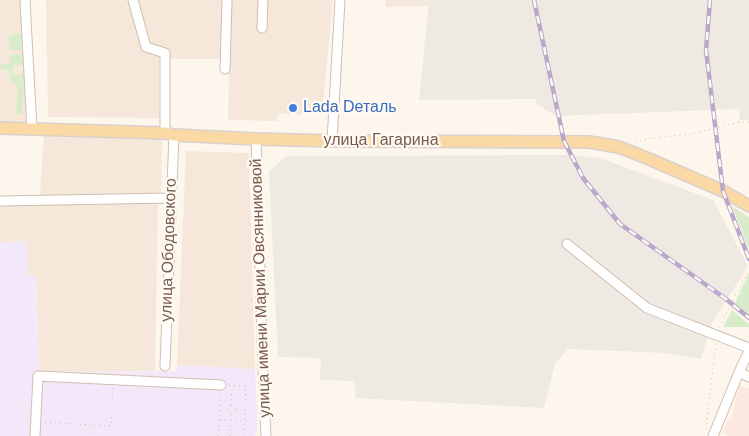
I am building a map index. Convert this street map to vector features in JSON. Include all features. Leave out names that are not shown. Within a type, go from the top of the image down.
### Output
[{"type":"main road","name":"улица Гагарина","points":[[0,128],[332,141],[589,142],[619,147],[747,202]]},
{"type":"street","points":[[25,0],[32,130]]},
{"type":"street","name":"улица Ободовского","points":[[133,0],[146,47],[165,54],[171,198],[165,366]]},
{"type":"street","points":[[225,69],[227,0]]},
{"type":"street","points":[[262,28],[263,0]]},
{"type":"street","points":[[332,141],[340,0]]},
{"type":"street","name":"улица имени Марии Овсянниковой","points":[[256,139],[262,370],[266,436]]},
{"type":"street","points":[[0,201],[171,198]]},
{"type":"street","points":[[567,244],[647,308],[749,349],[710,433]]},
{"type":"street","points":[[739,372],[749,377]]},
{"type":"street","points":[[35,436],[38,376],[221,385]]},
{"type":"path","points":[[635,142],[652,138],[690,134],[740,122],[749,122]]},
{"type":"path","points":[[710,433],[717,335],[720,325],[749,270]]},
{"type":"path","points":[[112,399],[113,380]]},
{"type":"path","points":[[218,436],[221,385],[246,386],[244,436]]},
{"type":"path","points":[[230,436],[231,414],[227,409],[231,406],[232,386]]},
{"type":"path","points":[[231,406],[235,410]]},
{"type":"path","points":[[35,422],[111,426],[112,408]]},
{"type":"path","points":[[231,414],[235,410],[245,410]]},
{"type":"path","points":[[219,420],[245,422]]},
{"type":"path","points":[[93,436],[94,425]]},
{"type":"shaded area","points":[[0,0],[22,0],[26,123],[0,122]]},
{"type":"shaded area","points":[[46,0],[333,0],[322,114],[279,114],[277,121],[228,120],[231,59],[159,59],[159,118],[48,117]]},
{"type":"shaded area","points":[[385,0],[429,0],[428,6],[386,7]]},
{"type":"shaded area","points":[[429,0],[749,0],[749,120],[740,120],[739,109],[556,116],[536,104],[536,99],[419,100]]},
{"type":"shaded area","points":[[44,134],[162,139],[161,194],[40,195]]},
{"type":"shaded area","points":[[186,151],[249,153],[255,369],[177,365]]},
{"type":"shaded area","points":[[569,155],[600,158],[713,200],[748,266],[712,323],[701,359],[666,353],[568,349],[555,364],[544,408],[355,398],[355,381],[320,380],[321,358],[278,357],[269,171],[287,156]]},
{"type":"shaded area","points":[[158,203],[155,371],[39,371],[36,276],[29,277],[25,241],[0,243],[0,206]]},
{"type":"shaded area","points":[[25,241],[29,276],[36,276],[39,371],[176,371],[177,365],[255,369],[258,429],[255,436],[0,436],[0,243]]},
{"type":"shaded area","points":[[739,385],[749,388],[749,436],[728,436],[723,434],[727,419],[731,420]]},
{"type":"green space","points":[[13,33],[22,34],[21,51],[10,50],[8,36],[13,36]]},
{"type":"green space","points":[[10,55],[22,55],[23,65],[13,65],[12,75],[24,74],[22,114],[16,114],[18,90],[15,82],[11,81],[9,70],[0,69],[1,64],[10,63]]},
{"type":"green space","points":[[732,206],[749,217],[749,250]]},
{"type":"green space","points":[[749,273],[749,316],[734,305]]},
{"type":"green space","points":[[732,310],[749,324],[749,327],[723,327]]},
{"type":"railway","points":[[534,0],[564,141],[583,178],[620,224],[726,299],[749,318]]},
{"type":"railway","points":[[710,0],[706,50],[723,191],[749,259]]},
{"type":"place","name":"Lada Dеталь","points":[[293,108]]}]
